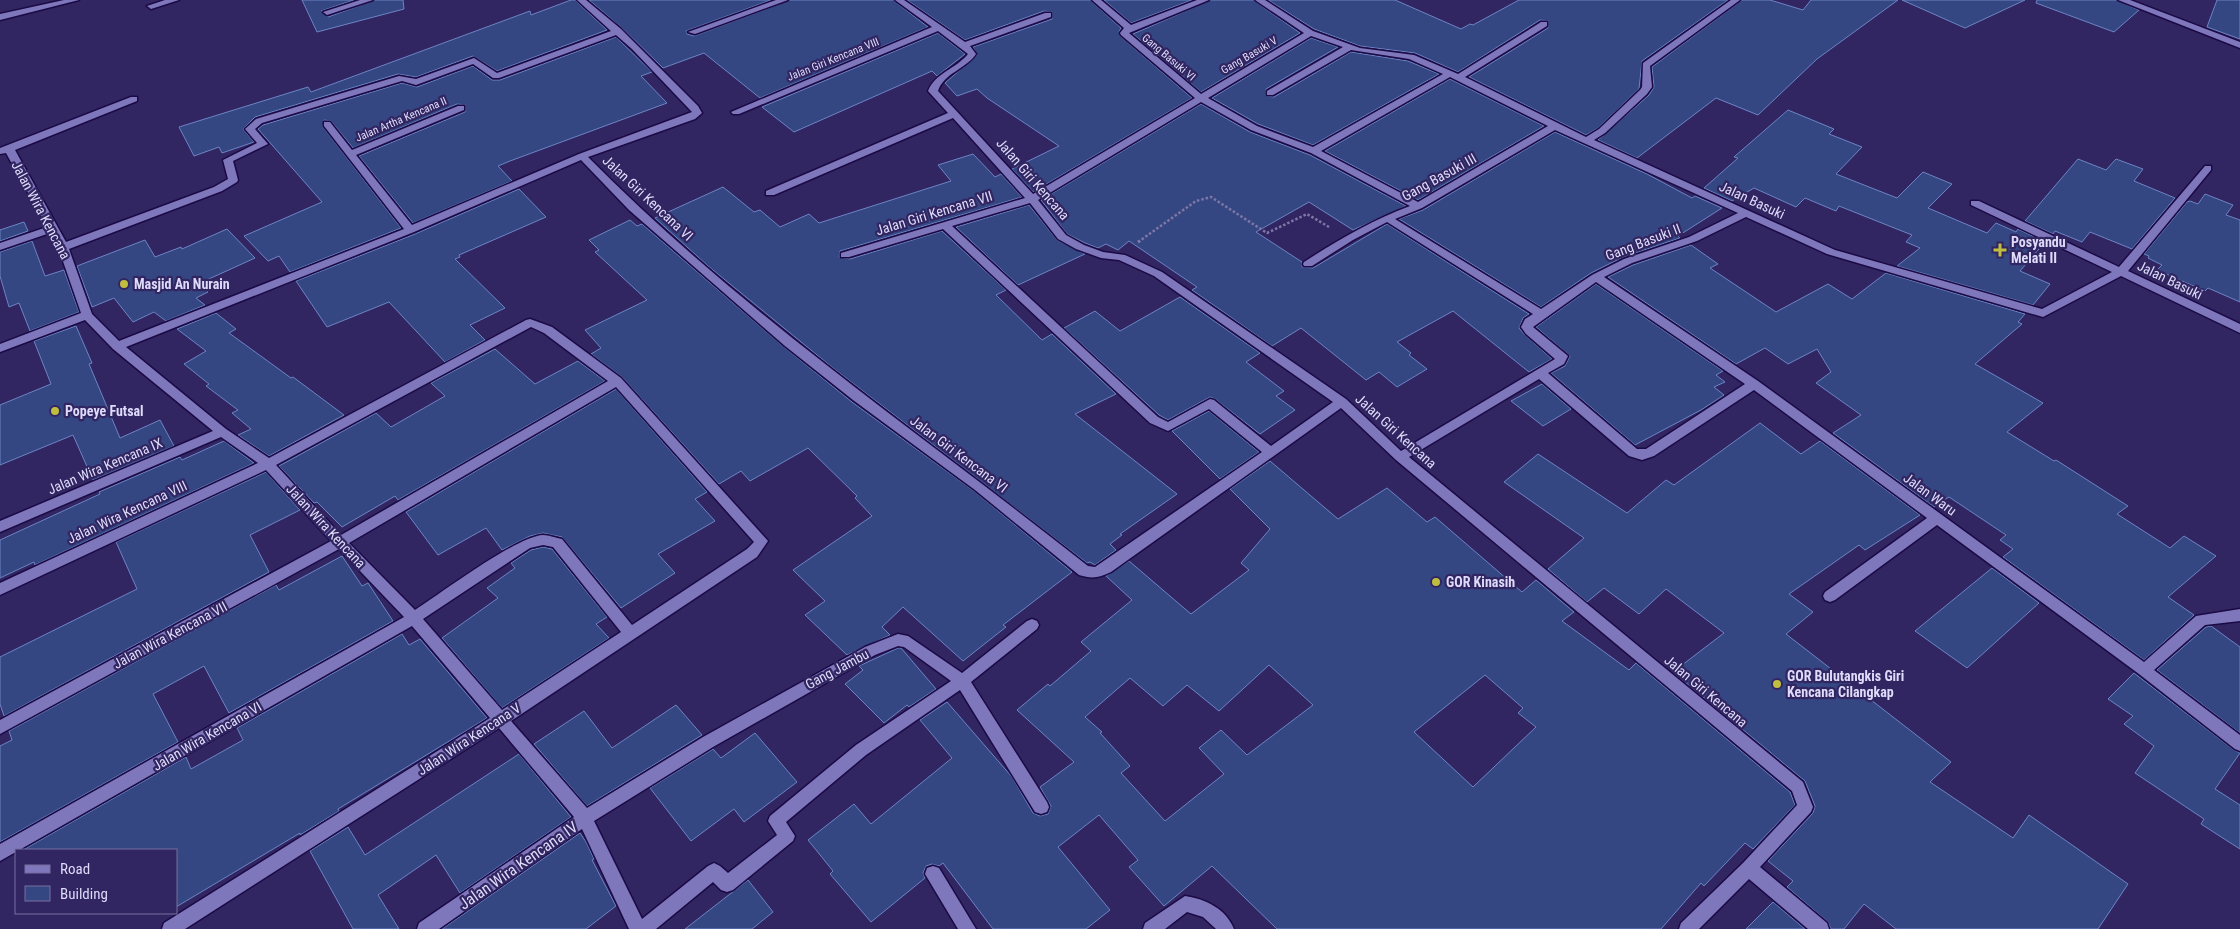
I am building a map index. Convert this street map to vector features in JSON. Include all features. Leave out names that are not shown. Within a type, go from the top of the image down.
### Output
[{"type":"street","points":[[0,17],[74,0]]},
{"type":"street","points":[[151,6],[175,0]]},
{"type":"street","points":[[327,12],[369,0]]},
{"type":"street","points":[[117,346],[410,230],[582,156],[692,117],[696,113],[695,108],[618,31],[582,0]]},
{"type":"street","points":[[692,32],[784,0]]},
{"type":"street","points":[[899,0],[964,45],[1048,15]]},
{"type":"street","points":[[1096,0],[1130,29]]},
{"type":"street","name":"Gang Basuki VI","points":[[1199,97],[1124,33],[1205,0]]},
{"type":"street","name":"Jalan Basuki","points":[[1259,0],[1310,33],[1358,50],[1412,57],[1454,75],[1555,126],[1831,252],[2043,314],[2121,272],[2240,330]]},
{"type":"street","points":[[1588,140],[1602,131],[1644,92],[1647,87],[1646,65],[1736,0]]},
{"type":"street","points":[[2123,0],[2240,45]]},
{"type":"street","points":[[1314,151],[1454,75],[1479,66],[1544,24]]},
{"type":"street","name":"Jalan Giri Kencana VIII","points":[[736,112],[938,28]]},
{"type":"street","points":[[63,247],[218,189],[233,180],[228,160],[263,144],[250,128],[259,120],[402,78],[416,82],[474,61],[496,76],[618,31]]},
{"type":"street","name":"Gang Basuki V","points":[[1199,97],[1310,33]]},
{"type":"street","name":"Jalan Giri Kencana","points":[[964,45],[972,54],[969,59],[934,84],[933,91],[1032,199],[1062,237],[1080,247],[1101,255],[1121,257],[1158,274],[1342,402],[1400,458],[1798,786],[1805,807],[1749,868],[1687,929]]},
{"type":"street","points":[[1270,93],[1350,47]]},
{"type":"street","points":[[1032,199],[1199,97],[1254,128],[1314,151],[1418,206]]},
{"type":"street","points":[[4,150],[73,125],[134,99]]},
{"type":"street","name":"Jalan Artha Kencana II","points":[[352,154],[461,108]]},
{"type":"street","points":[[770,193],[955,114]]},
{"type":"street","name":"Jalan Artha Kencana II","points":[[327,124],[410,230]]},
{"type":"street","name":"Gang Basuki III","points":[[1308,264],[1349,238],[1387,218],[1418,206],[1555,126]]},
{"type":"street","name":"Jalan Wira Kencana","points":[[4,150],[63,247],[87,315],[117,346],[222,432],[268,464],[414,618],[585,818],[638,929]]},
{"type":"street","name":"Jalan Giri Kencana VI","points":[[582,156],[633,208],[789,343],[857,397],[979,486],[1084,571],[1096,573],[1106,568],[1342,402]]},
{"type":"street","points":[[1975,203],[2121,272],[2208,168]]},
{"type":"street","name":"Jalan Giri Kencana VII","points":[[845,255],[1032,199]]},
{"type":"street","name":"Gang Basuki II","points":[[1540,373],[1560,361],[1562,356],[1530,331],[1527,327],[1528,322],[1596,277],[1628,261],[1693,239],[1747,213]]},
{"type":"street","points":[[1387,218],[1541,314]]},
{"type":"street","points":[[944,224],[1154,420],[1168,428],[1210,404],[1272,453]]},
{"type":"street","points":[[0,247],[52,229]]},
{"type":"street","name":"Jalan Waru","points":[[1596,277],[1754,384],[2144,670],[2240,744]]},
{"type":"street","points":[[0,348],[87,315]]},
{"type":"street","name":"Jalan Wira Kencana VIII","points":[[0,589],[268,464],[530,324],[548,330],[617,381],[761,541]]},
{"type":"street","points":[[1400,458],[1540,373],[1612,437],[1633,453],[1642,455],[1650,453],[1754,384]]},
{"type":"street","name":"Jalan Wira Kencana VII","points":[[0,727],[340,542],[617,381]]},
{"type":"street","name":"Jalan Wira Kencana IX","points":[[0,527],[222,432]]},
{"type":"street","points":[[1830,596],[1937,518]]},
{"type":"street","name":"Jalan Wira Kencana VI","points":[[0,854],[414,618],[526,544],[542,540],[557,543],[630,632]]},
{"type":"street","name":"Jalan Wira Kencana V","points":[[170,929],[500,720],[630,632],[752,553],[761,541]]},
{"type":"street","points":[[2144,670],[2202,620],[2240,615]]},
{"type":"street","points":[[643,929],[714,871],[727,884],[787,836],[776,821],[861,750],[962,681],[1032,625]]},
{"type":"street","name":"Gang Jambu","points":[[585,818],[708,742],[816,680],[870,651],[898,640],[908,642],[962,681],[1041,807]]},
{"type":"street","name":"Jalan Wira Kencana IV","points":[[425,929],[585,818]]},
{"type":"street","points":[[1749,868],[1821,929]]},
{"type":"street","points":[[933,874],[968,929]]},
{"type":"street","points":[[1151,929],[1185,904],[1200,905],[1221,921],[1226,929]]},
{"type":"path","points":[[1121,257],[1144,237],[1196,201],[1205,197],[1211,197],[1267,233],[1307,214],[1349,238]]},
{"type":"building","points":[[302,0],[354,0],[321,11],[328,17],[375,0],[403,0],[404,9],[317,32]]},
{"type":"building","points":[[575,0],[607,30],[497,71],[473,56],[416,77],[398,74],[255,117],[243,129],[254,142],[222,153],[219,147],[194,156],[179,127],[308,87],[311,92],[530,11],[531,15]]},
{"type":"building","points":[[589,0],[771,0],[686,31],[687,34],[694,36],[790,0],[893,0],[928,27],[760,98],[704,53],[663,68],[622,28]]},
{"type":"building","points":[[907,0],[1090,0],[1121,28],[1120,36],[1192,98],[1033,192],[1012,169],[1059,146],[987,98],[977,89],[957,96],[945,83],[977,55],[973,47],[1052,19],[1052,12],[1044,11],[965,40]]},
{"type":"building","points":[[1104,0],[1192,0],[1131,23]]},
{"type":"building","points":[[1211,0],[1253,0],[1300,33],[1201,92],[1133,34]]},
{"type":"building","points":[[1268,0],[1395,0],[1461,29],[1470,24],[1473,25],[1519,0],[1728,0],[1642,61],[1639,89],[1598,128],[1586,135],[1469,77],[1548,28],[1548,21],[1540,20],[1458,72],[1415,53],[1360,46],[1314,29]]},
{"type":"building","points":[[1742,0],[1770,0],[1803,10],[1811,0],[1898,0],[1817,59],[1758,115],[1716,98],[1637,158],[1598,140],[1649,95],[1654,87],[1652,67]]},
{"type":"building","points":[[1902,0],[2025,0],[1965,28]]},
{"type":"building","points":[[2037,0],[2116,0],[2139,10],[2114,32],[2036,3]]},
{"type":"building","points":[[2217,0],[2240,0],[2240,39],[2207,27]]},
{"type":"building","points":[[938,33],[965,54],[937,76],[932,71],[794,132],[762,107]]},
{"type":"building","points":[[616,37],[652,72],[641,76],[667,103],[498,166],[512,181],[413,223],[359,156],[465,112],[465,105],[457,104],[353,148],[331,121],[324,120],[323,127],[401,228],[290,272],[279,256],[268,261],[244,236],[322,202],[258,129],[263,125],[402,83],[417,87],[473,66],[492,80],[500,80]]},
{"type":"building","points":[[1311,38],[1338,47],[1266,89],[1266,96],[1274,97],[1351,52],[1408,61],[1439,74],[1313,145],[1258,124],[1212,98]]},
{"type":"building","points":[[1450,79],[1544,126],[1418,200],[1325,151]]},
{"type":"building","points":[[1201,104],[1250,132],[1310,155],[1406,206],[1353,230],[1309,202],[1256,232],[1302,262],[1302,267],[1313,268],[1387,224],[1529,314],[1523,318],[1519,328],[1552,359],[1529,372],[1453,311],[1397,342],[1411,353],[1409,355],[1427,369],[1397,387],[1379,372],[1366,380],[1301,328],[1272,346],[1192,290],[1197,287],[1129,241],[1118,250],[1106,244],[1098,248],[1067,234],[1041,200]]},
{"type":"building","points":[[1788,110],[1834,129],[1829,134],[1862,147],[1836,174],[1897,198],[1923,172],[1952,184],[1928,208],[1987,233],[1996,223],[2016,232],[2018,229],[2045,242],[2020,271],[2050,284],[2033,305],[1897,266],[1920,248],[1906,242],[1912,235],[1839,206],[1836,211],[1805,198],[1796,207],[1754,188],[1732,201],[1704,188],[1738,158],[1734,157]]},
{"type":"building","points":[[1555,132],[1647,174],[1692,198],[1695,196],[1722,208],[1678,236],[1680,238],[1623,257],[1591,273],[1541,307],[1399,219],[1423,210]]},
{"type":"building","points":[[973,154],[995,177],[1001,174],[1022,197],[840,251],[839,257],[850,259],[942,231],[1006,290],[996,295],[1042,340],[1052,334],[1116,394],[1075,414],[1177,494],[1120,534],[1122,535],[1110,544],[1116,550],[1095,565],[1090,562],[1087,563],[833,368],[708,266],[655,218],[723,187],[754,212],[760,210],[780,227],[809,214],[819,223],[951,181],[938,165]]},
{"type":"building","points":[[2078,159],[2106,170],[2116,159],[2143,169],[2134,181],[2175,198],[2132,249],[2090,232],[2082,242],[2055,231],[2053,234],[2025,221]]},
{"type":"building","points":[[519,189],[546,217],[459,255],[460,257],[455,259],[505,308],[470,325],[485,340],[445,362],[389,302],[327,327],[296,281],[415,234]]},
{"type":"building","points":[[2205,194],[2233,205],[2226,215],[2240,220],[2240,302],[2208,288],[2205,291],[2157,270],[2162,265],[2144,254],[2187,202],[2190,201],[2198,204]]},
{"type":"building","points":[[1029,205],[1057,240],[1085,254],[1018,285],[956,227]]},
{"type":"building","points":[[630,220],[637,226],[642,224],[784,347],[852,402],[974,491],[1072,572],[1003,625],[1006,627],[963,661],[903,607],[882,627],[890,635],[847,655],[805,615],[825,601],[793,570],[872,516],[855,498],[857,496],[808,448],[750,481],[741,471],[719,484],[622,377],[591,354],[601,348],[585,330],[647,300],[595,252],[599,250],[589,240]]},
{"type":"building","points":[[24,222],[28,231],[0,241],[0,230]]},
{"type":"building","points":[[227,229],[255,258],[200,283],[208,292],[196,298],[205,305],[166,321],[154,312],[133,322],[114,298],[92,307],[77,266],[145,240],[155,257],[181,247],[182,249]]},
{"type":"building","points":[[32,241],[45,276],[64,270],[79,312],[30,331],[19,303],[9,307],[0,276],[0,252]]},
{"type":"building","points":[[1691,245],[1718,264],[1710,268],[1776,312],[1828,284],[1852,299],[1886,273],[2025,314],[2018,322],[2022,324],[1975,364],[2043,403],[2007,432],[2054,461],[2056,460],[2128,506],[2117,514],[2170,548],[2184,536],[2216,556],[2168,597],[2194,615],[2144,660],[2003,557],[2013,549],[2000,540],[2006,535],[1949,497],[1934,507],[1833,433],[1861,415],[1816,383],[1831,372],[1817,349],[1788,364],[1765,348],[1736,364],[1608,277],[1633,265]]},
{"type":"building","points":[[1596,284],[1723,371],[1716,375],[1725,382],[1714,387],[1724,395],[1701,410],[1635,445],[1551,373],[1565,366],[1570,356],[1536,327]]},
{"type":"building","points":[[1180,297],[1260,353],[1246,362],[1284,391],[1276,396],[1295,410],[1260,434],[1210,397],[1168,420],[1159,415],[1064,328],[1095,311],[1120,331]]},
{"type":"building","points":[[216,313],[236,329],[229,333],[344,415],[269,456],[238,435],[251,429],[232,413],[238,410],[206,386],[209,384],[184,364],[206,351],[177,329]]},
{"type":"building","points":[[76,326],[92,363],[89,364],[120,438],[160,420],[174,446],[93,480],[73,435],[0,465],[0,405],[51,384],[34,341]]},
{"type":"building","points":[[495,349],[535,384],[578,361],[605,381],[398,500],[395,496],[342,527],[317,502],[314,503],[279,466],[376,413],[391,427],[445,396],[431,383]]},
{"type":"building","points":[[1542,384],[1571,409],[1543,426],[1511,401]]},
{"type":"building","points":[[616,389],[707,492],[695,499],[715,521],[658,554],[675,573],[621,608],[562,537],[543,533],[530,536],[502,550],[486,528],[438,555],[406,512]]},
{"type":"building","points":[[1209,411],[1259,452],[1220,479],[1172,431]]},
{"type":"building","points":[[1760,423],[1801,454],[1820,441],[1920,515],[1865,550],[1859,545],[1789,594],[1813,612],[1786,634],[1951,762],[1930,782],[2013,838],[2029,815],[2128,884],[2098,929],[1896,929],[1864,904],[1844,929],[1831,929],[1828,922],[1787,887],[1793,881],[1768,861],[1813,813],[1815,806],[1805,781],[1673,672],[1724,633],[1666,589],[1639,614],[1604,588],[1587,602],[1548,569],[1584,538],[1504,482],[1538,454],[1627,513],[1666,480],[1674,485]]},
{"type":"building","points":[[224,441],[254,463],[35,565],[34,562],[0,578],[0,540],[100,494],[99,492],[180,457],[182,460]]},
{"type":"building","points":[[1270,461],[1338,519],[1387,488],[1427,522],[1435,517],[1522,592],[1536,580],[1574,612],[1562,621],[1629,670],[1636,663],[1790,792],[1795,805],[1753,849],[1745,843],[1704,886],[1701,883],[1661,929],[1277,929],[1212,866],[1164,906],[1129,867],[1138,860],[1099,815],[1058,847],[1110,910],[1086,929],[993,929],[943,863],[939,866],[932,864],[926,866],[923,873],[925,878],[871,922],[830,874],[833,871],[808,840],[854,804],[871,824],[952,758],[920,720],[947,702],[1012,777],[1033,813],[1040,816],[1048,814],[1051,806],[1040,787],[1074,762],[1017,710],[1048,684],[1050,686],[1091,651],[1081,642],[1132,600],[1106,576],[1129,561],[1191,614],[1249,570],[1241,563],[1270,529],[1230,489]],"holes":[[[1269,665],[1313,705],[1247,755],[1221,730],[1199,748],[1224,774],[1165,821],[1121,773],[1130,766],[1100,733],[1102,732],[1085,717],[1130,678],[1163,706],[1187,685],[1219,711]],[[1485,675],[1523,708],[1518,713],[1536,727],[1473,787],[1414,732]]]},
{"type":"building","points":[[266,472],[300,510],[250,535],[269,572],[4,716],[0,704],[0,657],[137,589],[116,542]]},
{"type":"building","points":[[543,547],[552,549],[607,617],[596,624],[609,638],[502,708],[442,638],[498,598],[487,588],[515,568],[511,563],[531,550]]},
{"type":"building","points":[[342,556],[362,586],[368,583],[393,621],[229,713],[204,666],[153,694],[178,742],[0,842],[0,746],[12,740],[9,731],[276,585],[279,590]]},
{"type":"building","points":[[1992,568],[2039,603],[1967,668],[1915,631]]},
{"type":"building","points":[[2211,626],[2240,647],[2240,733],[2157,670],[2206,627]]},
{"type":"building","points":[[402,634],[409,645],[420,639],[487,718],[338,809],[339,811],[300,835],[300,833],[178,906],[178,849],[25,849],[186,757],[191,769],[243,740],[237,728]]},
{"type":"building","points":[[901,648],[936,689],[909,707],[907,705],[884,723],[845,684],[863,670],[859,666]]},
{"type":"building","points":[[2134,673],[2240,753],[2215,789],[2240,805],[2240,849],[2201,824],[2204,819],[2135,773],[2154,746],[2124,724],[2133,716],[2108,699]]},
{"type":"building","points":[[676,705],[702,735],[587,806],[534,744],[584,711],[612,748]]},
{"type":"building","points":[[755,733],[797,782],[744,822],[734,809],[691,841],[650,788],[713,749],[721,758]]},
{"type":"building","points":[[519,754],[571,817],[460,893],[436,855],[378,895],[399,929],[353,929],[310,851],[348,827],[365,855]]},
{"type":"building","points":[[580,833],[616,906],[586,929],[442,929]]},
{"type":"building","points":[[748,880],[773,912],[752,929],[685,929]]},
{"type":"building","points":[[1773,902],[1805,929],[1746,929]]},
{"type":"place","name":"Posyandu Melati II","points":[[2000,250]]},
{"type":"place","name":"Masjid An Nurain","points":[[124,284]]},
{"type":"place","name":"Popeye Futsal","points":[[55,411]]},
{"type":"place","name":"GOR Kinasih","points":[[1436,582]]},
{"type":"place","name":"GOR Bulutangkis Giri Kencana Cilangkap","points":[[1777,684]]}]
